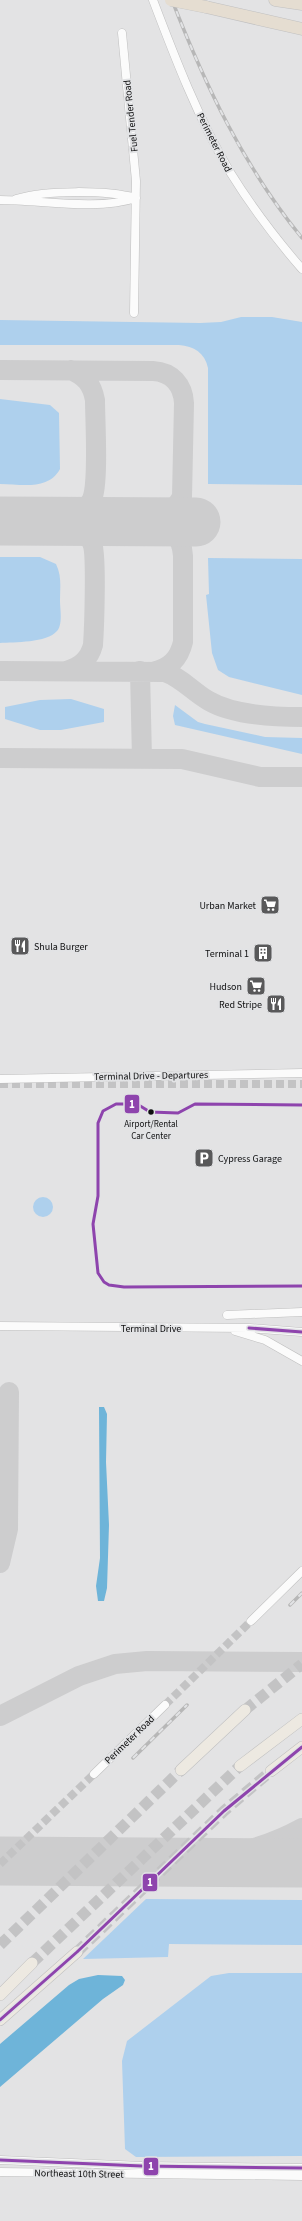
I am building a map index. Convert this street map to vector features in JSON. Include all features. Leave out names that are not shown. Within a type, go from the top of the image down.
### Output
[{"type":"highway","points":[[171,0],[302,29]]},
{"type":"highway","points":[[275,0],[302,4]]},
{"type":"main road","points":[[181,1770],[245,1710]]},
{"type":"main road","points":[[240,1766],[302,1719]]},
{"type":"main road","points":[[270,1771],[302,1747]]},
{"type":"main road","points":[[0,2020],[77,1952]]},
{"type":"main road","points":[[0,1995],[32,1963]]},
{"type":"street","name":"Perimeter Road","points":[[153,0],[174,58],[220,154],[257,213],[302,270]]},
{"type":"street","name":"Fuel Tender Road","points":[[122,33],[136,198],[134,313]]},
{"type":"street","points":[[0,200],[34,203],[122,203],[136,198]]},
{"type":"street","points":[[281,1072],[302,1068]]},
{"type":"street","name":"Terminal Drive - Departures","points":[[0,1079],[110,1075],[177,1076],[281,1072],[302,1073]]},
{"type":"street","points":[[227,1315],[302,1312]]},
{"type":"street","name":"Terminal Drive","points":[[0,1326],[227,1328],[302,1332]]},
{"type":"street","points":[[227,1328],[265,1340],[302,1361]]},
{"type":"street","points":[[251,1621],[302,1571]]},
{"type":"street","name":"Perimeter Road","points":[[94,1774],[165,1705]]},
{"type":"street","name":"Northeast 10th Street","points":[[0,2160],[302,2176]]},
{"type":"street","name":"Northeast 10th Street","points":[[0,2172],[302,2168]]},
{"type":"shaded area","points":[[241,317],[272,317],[302,322],[302,485],[208,484],[208,368],[204,358],[194,349],[179,345],[0,345],[0,320],[200,323],[221,322]]},
{"type":"shaded area","points":[[0,399],[50,405],[59,413],[60,469],[49,481],[33,485],[0,484]]},
{"type":"shaded area","points":[[0,557],[40,557],[56,564],[60,578],[61,621],[59,628],[52,635],[38,640],[0,643]]},
{"type":"shaded area","points":[[208,558],[302,559],[302,695],[229,677],[218,670],[212,653],[206,595],[209,594]]},
{"type":"shaded area","points":[[71,699],[104,709],[104,722],[61,730],[40,730],[5,719],[5,707],[40,700]]},
{"type":"shaded area","points":[[175,705],[198,722],[205,724],[265,737],[302,738],[302,754],[175,725],[173,716]]},
{"type":"shaded area","points":[[43,1197],[50,1200],[53,1207],[50,1214],[43,1217],[36,1214],[33,1207],[36,1200]]},
{"type":"shaded area","points":[[99,1407],[104,1407],[107,1414],[106,1462],[109,1525],[107,1588],[104,1601],[98,1601],[96,1586],[100,1558]]},
{"type":"shaded area","points":[[146,1899],[302,1900],[302,1945],[169,1944],[168,1957],[83,1959]]},
{"type":"shaded area","points":[[229,1973],[302,1973],[302,2156],[136,2157],[125,2149],[122,2061],[127,2041],[211,1976]]},
{"type":"shaded area","points":[[98,1975],[122,1976],[125,1980],[123,1985],[103,1999],[0,2087],[0,2044],[69,1985],[79,1979]]},
{"type":"taxiway","points":[[0,370],[153,371],[160,372],[171,377],[179,385],[184,403],[182,497],[172,512],[152,521]]},
{"type":"taxiway","points":[[64,521],[87,507],[92,499],[95,480],[95,400],[92,389],[87,381],[71,370]]},
{"type":"taxiway","points":[[64,521],[81,528],[90,538],[94,550],[95,576],[93,645],[89,655],[80,665],[66,671]]},
{"type":"taxiway","points":[[152,521],[164,526],[174,533],[180,543],[183,556],[183,642],[179,653],[173,662],[164,668],[153,672]]},
{"type":"taxiway","points":[[0,671],[165,672],[182,681],[198,694],[219,706],[267,716],[302,717]]},
{"type":"taxiway","points":[[140,671],[142,759]]},
{"type":"taxiway","points":[[0,758],[182,759],[260,777],[302,777]]},
{"type":"taxiway","points":[[0,1563],[8,1529],[9,1392]]},
{"type":"taxiway","points":[[0,1716],[79,1676],[115,1664],[147,1661],[302,1662]]},
{"type":"taxiway","points":[[177,1862],[226,1855],[256,1847],[286,1836],[302,1828]]},
{"type":"runway","points":[[0,521],[196,522]]},
{"type":"runway","points":[[0,1861],[302,1863]]},
{"type":"tunnel","points":[[0,1084],[302,1084]]},
{"type":"tunnel","points":[[165,1705],[251,1621]]},
{"type":"tunnel","points":[[245,1710],[302,1664]]},
{"type":"tunnel","points":[[32,1963],[240,1766]]},
{"type":"tunnel","points":[[0,1945],[181,1770]]},
{"type":"tunnel","points":[[77,1952],[224,1811],[271,1771]]},
{"type":"tunnel","points":[[0,1864],[94,1774]]},
{"type":"railway","points":[[172,0],[212,94],[244,154],[281,211],[302,238]]},
{"type":"railway","points":[[290,1605],[302,1593]]},
{"type":"railway","points":[[133,1758],[187,1705]]},
{"type":"transit line","name":"1","points":[[302,1105],[195,1104],[178,1113],[150,1112],[137,1104],[116,1104],[103,1111],[98,1123],[98,1196],[93,1224],[98,1273],[104,1282],[109,1285],[124,1287],[302,1286]]},
{"type":"transit line","name":"1","points":[[249,1328],[302,1332]]},
{"type":"transit line","name":"1","points":[[0,2020],[77,1952],[224,1811],[302,1747]]},
{"type":"transit line","name":"1","points":[[0,2160],[142,2166],[302,2168]]},
{"type":"place","name":"Urban Market","points":[[270,905]]},
{"type":"place","name":"Shula Burger","points":[[20,946]]},
{"type":"place","name":"Terminal 1","points":[[263,953]]},
{"type":"place","name":"Hudson","points":[[256,986]]},
{"type":"place","name":"Red Stripe","points":[[276,1004]]},
{"type":"place","name":"Airport/Rental Car Center","points":[[151,1112]]},
{"type":"place","name":"Cypress Garage","points":[[204,1158]]}]
